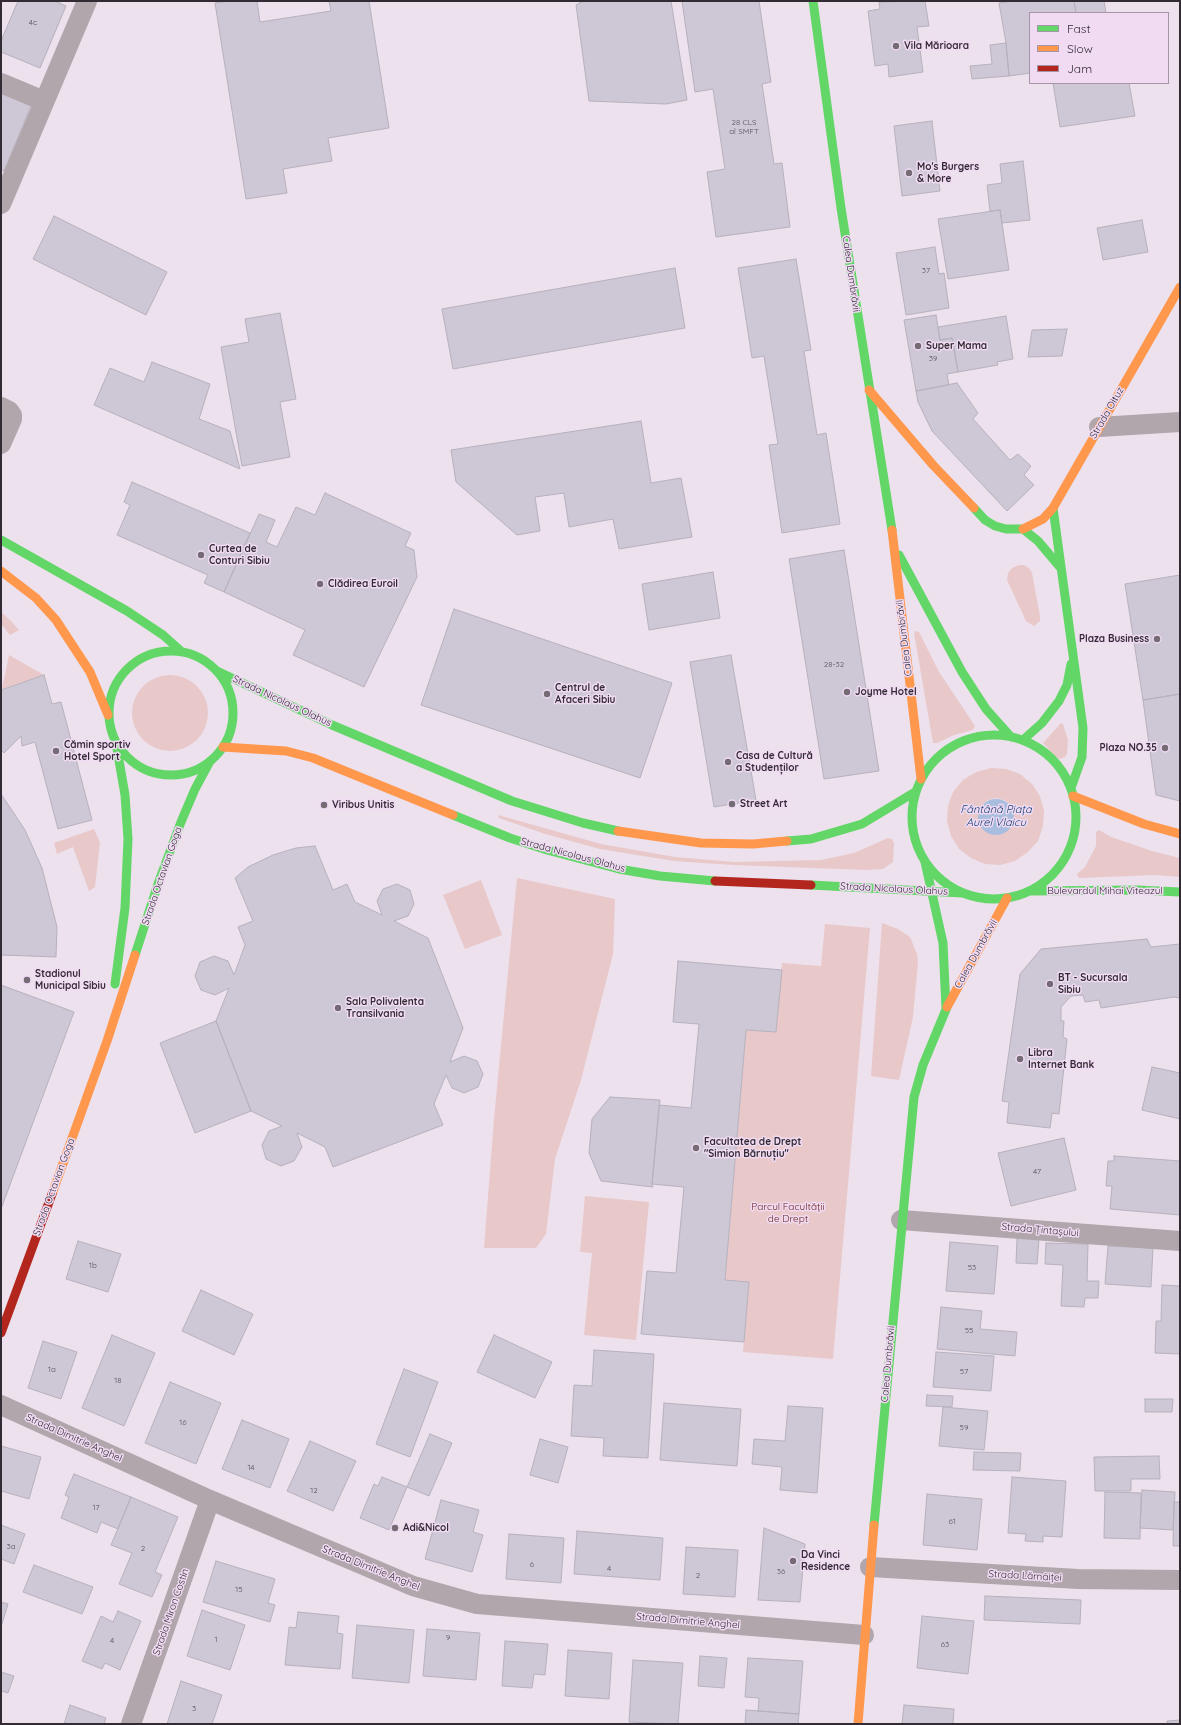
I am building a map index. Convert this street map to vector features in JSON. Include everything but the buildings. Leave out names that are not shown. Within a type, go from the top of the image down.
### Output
[{"type":"main road","name":"Calea Dumbrăvii","points":[[813,1],[869,390],[894,545],[921,779]]},
{"type":"main road","name":"Strada Oituz","points":[[1023,529],[1043,519],[1053,508],[1180,287]]},
{"type":"main road","points":[[869,390],[933,465],[985,520],[995,526],[1006,529],[1023,529],[1038,541],[1060,567]]},
{"type":"main road","points":[[1053,508],[1060,567],[1081,709],[1084,746],[1072,792]]},
{"type":"main road","points":[[1,540],[127,611],[163,635],[182,652]]},
{"type":"main road","name":"Calea Dumbrăvii","points":[[894,545],[962,672],[986,709],[1011,737]]},
{"type":"main road","points":[[1,571],[36,598],[56,620],[90,672],[108,715],[111,730],[116,743],[125,756],[137,766],[151,772],[166,775],[182,774],[197,770],[210,761],[223,747],[229,735],[233,708],[231,695],[218,671],[196,656],[182,652],[169,651],[155,652],[130,666],[114,688],[109,701],[108,715]]},
{"type":"main road","points":[[1023,740],[1042,723],[1059,702],[1067,686],[1073,655]]},
{"type":"main road","name":"Strada Nicolaus Olahus","points":[[218,671],[332,725],[512,800],[583,823],[633,834],[708,844],[753,844],[811,839],[862,824],[915,792]]},
{"type":"main road","points":[[981,736],[1011,737],[1023,740],[1047,754],[1061,770],[1072,792],[1076,812],[1075,828],[1069,849],[1056,872],[1044,883],[1030,891],[1007,898],[992,899],[962,893],[943,882],[925,862],[918,849],[912,828],[912,806],[915,792],[921,779],[930,766],[952,746],[981,736]]},
{"type":"main road","name":"Strada Octavian Goga","points":[[107,1041],[125,908],[128,854],[124,796],[116,743]]},
{"type":"main road","name":"Strada Nicolaus Olahus","points":[[223,747],[256,748],[286,752],[313,758],[510,838],[547,850],[619,869],[660,876],[701,880],[962,893]]},
{"type":"main road","name":"Strada Octavian Goga","points":[[1,1334],[107,1041],[159,881],[195,789],[210,761]]},
{"type":"main road","points":[[1072,792],[1144,824],[1180,834]]},
{"type":"main road","name":"Calea Dumbrăvii","points":[[925,862],[943,943],[946,1010]]},
{"type":"main road","name":"Bulevardul Mihai Viteazul","points":[[1030,891],[1136,890],[1180,892]]},
{"type":"main road","name":"Calea Dumbrăvii","points":[[858,1724],[864,1635],[901,1220],[914,1098],[923,1064],[946,1010],[1007,898]]},
{"type":"street","points":[[1,204],[87,1]]},
{"type":"street","points":[[1,83],[44,101]]},
{"type":"street","points":[[1,407],[9,411],[12,415],[12,419],[1,444]]},
{"type":"street","points":[[1099,427],[1180,422]]},
{"type":"street","name":"Strada Țintașului","points":[[901,1220],[1180,1241]]},
{"type":"street","name":"Strada Dimitrie Anghel","points":[[1,1405],[210,1500],[413,1586],[477,1604],[864,1635]]},
{"type":"street","name":"Strada Miron Costin","points":[[131,1724],[210,1500]]},
{"type":"street","name":"Strada Lămâiței","points":[[870,1567],[1078,1579],[1180,1580]]},
{"type":"green space","points":[[1019,565],[1024,565],[1029,568],[1032,573],[1040,616],[1040,621],[1034,626],[1026,621],[1007,580],[1008,573],[1012,568]]},
{"type":"green space","points":[[1,612],[19,630],[10,635],[1,624]]},
{"type":"green space","points":[[916,631],[919,632],[939,672],[975,726],[973,730],[954,735],[937,743],[933,743],[914,633]]},
{"type":"green space","points":[[9,655],[44,675],[2,689]]},
{"type":"green space","points":[[163,675],[177,675],[191,681],[202,692],[208,706],[208,720],[205,728],[197,740],[191,745],[177,751],[163,751],[149,745],[138,734],[132,720],[132,706],[138,692],[149,681]]},
{"type":"green space","points":[[1061,723],[1063,724],[1068,740],[1067,754],[1065,757],[1060,759],[1057,758],[1043,743]]},
{"type":"green space","points":[[991,768],[1006,769],[1020,774],[1032,784],[1040,796],[1044,811],[1043,826],[1038,841],[1028,852],[1015,861],[1000,865],[985,864],[971,858],[959,849],[951,836],[947,821],[948,806],[953,792],[963,780],[976,772]],"holes":[[[996,798],[1004,800],[1011,805],[1010,828],[1004,833],[996,835],[982,805],[988,800]]]},
{"type":"green space","points":[[498,815],[601,844],[675,857],[734,862],[821,860],[854,853],[888,838],[892,839],[894,843],[893,862],[883,869],[867,870],[733,865],[674,861],[600,849],[545,834],[499,818]]},
{"type":"green space","points":[[94,829],[100,843],[95,887],[89,891],[73,847],[57,854],[54,843]]},
{"type":"green space","points":[[1099,830],[1111,837],[1152,851],[1180,858],[1180,877],[1155,875],[1079,878],[1077,874],[1085,867],[1096,846],[1096,832]]},
{"type":"green space","points":[[517,878],[615,899],[613,954],[581,1080],[555,1159],[546,1234],[536,1248],[484,1248],[494,1119]]},
{"type":"green space","points":[[481,880],[502,935],[465,949],[443,895]]},
{"type":"green space","points":[[882,923],[898,929],[910,937],[917,954],[918,962],[913,1017],[899,1080],[871,1076]]},
{"type":"green space","name":"Parcul Facultății de Drept","points":[[825,924],[870,928],[833,1359],[743,1352],[749,1282],[725,1280],[746,1030],[776,1032],[782,963],[821,966]]},
{"type":"green space","points":[[585,1196],[649,1202],[636,1340],[584,1335],[592,1253],[580,1252]]},
{"type":"water","name":"Fântână Piața Aurel Vlaicu","points":[[1000,799],[1009,804],[1013,810],[1013,824],[1009,830],[1000,835],[992,835],[983,830],[979,824],[978,813],[983,804],[989,800]]},
{"type":"traffic: fast","points":[[813,1],[841,208],[892,530]]},
{"type":"traffic: fast","points":[[974,508],[985,520],[995,526],[1006,529],[1023,529],[1038,541],[1060,567]]},
{"type":"traffic: fast","points":[[1053,508],[1083,728],[1082,757],[1071,788]]},
{"type":"traffic: fast","points":[[1,540],[127,611],[163,635],[182,652]]},
{"type":"traffic: fast","points":[[899,555],[962,672],[986,709],[1011,737]]},
{"type":"traffic: fast","points":[[171,651],[195,655],[206,661],[215,669],[223,678],[229,689],[233,713],[229,737],[223,748],[215,757],[206,765],[195,771],[171,775],[147,771],[136,765],[127,757],[119,748],[113,737],[109,713],[113,689],[119,678],[127,669],[136,661],[147,655],[171,651]]},
{"type":"traffic: fast","points":[[1023,740],[1042,723],[1059,701],[1067,685],[1071,664]]},
{"type":"traffic: fast","points":[[217,671],[332,725],[512,801],[583,823],[618,831]]},
{"type":"traffic: fast","points":[[986,735],[1002,735],[1025,741],[1040,749],[1052,759],[1062,771],[1070,786],[1076,809],[1076,817],[1076,825],[1070,848],[1062,863],[1052,875],[1040,885],[1025,893],[1002,899],[986,899],[963,893],[948,885],[936,875],[926,863],[916,841],[912,825],[912,809],[918,786],[926,771],[936,759],[948,749],[970,739],[986,735]]},
{"type":"traffic: fast","points":[[115,984],[125,908],[128,839],[125,795],[116,743]]},
{"type":"traffic: fast","points":[[135,955],[159,881],[181,822],[195,789],[210,761]]},
{"type":"traffic: fast","points":[[787,841],[811,839],[862,824],[915,792]]},
{"type":"traffic: fast","points":[[453,815],[510,838],[547,850],[619,869],[660,876],[715,881]]},
{"type":"traffic: fast","points":[[925,862],[943,943],[946,1009]]},
{"type":"traffic: fast","points":[[811,885],[962,893]]},
{"type":"traffic: fast","points":[[1030,891],[1137,890],[1180,892]]},
{"type":"traffic: fast","points":[[874,1525],[914,1097],[923,1065],[947,1007]]},
{"type":"traffic: slow","points":[[1023,529],[1043,519],[1053,508],[1180,287]]},
{"type":"traffic: slow","points":[[869,390],[933,465],[974,508]]},
{"type":"traffic: slow","points":[[892,530],[921,779]]},
{"type":"traffic: slow","points":[[1,571],[36,598],[56,620],[90,672],[108,715]]},
{"type":"traffic: slow","points":[[223,747],[286,751],[313,758],[453,815]]},
{"type":"traffic: slow","points":[[1073,796],[1144,824],[1180,834]]},
{"type":"traffic: slow","points":[[618,831],[701,843],[753,844],[787,841]]},
{"type":"traffic: slow","points":[[947,1007],[1007,898]]},
{"type":"traffic: slow","points":[[52,1194],[107,1041],[135,955]]},
{"type":"traffic: slow","points":[[858,1724],[874,1525]]},
{"type":"traffic: jam","points":[[715,881],[811,885]]},
{"type":"traffic: jam","points":[[1,1333],[52,1194]]},
{"type":"place","name":"Vila Mărioara","points":[[896,46]]},
{"type":"place","name":"Mo's Burgers & More","points":[[909,173]]},
{"type":"place","name":"Super Mama","points":[[918,346]]},
{"type":"place","name":"Curtea de Conturi Sibiu","points":[[201,555]]},
{"type":"place","name":"Clădirea Euroil","points":[[320,584]]},
{"type":"place","name":"Plaza Business","points":[[1157,639]]},
{"type":"place","name":"Joyme Hotel","points":[[847,692]]},
{"type":"place","name":"Centrul de Afaceri Sibiu","points":[[547,694]]},
{"type":"place","name":"Plaza NO.35","points":[[1165,748]]},
{"type":"place","name":"Cămin sportiv Hotel Sport","points":[[56,751]]},
{"type":"place","name":"Casa de Cultură a Studenților","points":[[728,762]]},
{"type":"place","name":"Street Art","points":[[732,804]]},
{"type":"place","name":"Viribus Unitis","points":[[324,805]]},
{"type":"place","name":"Stadionul Municipal Sibiu","points":[[27,980]]},
{"type":"place","name":"BT - Sucursala Sibiu","points":[[1050,984]]},
{"type":"place","name":"Sala Polivalenta Transilvania","points":[[338,1008]]},
{"type":"place","name":"Libra Internet Bank","points":[[1020,1059]]},
{"type":"place","name":"Facultatea de Drept \"Simion Bărnuțiu\"","points":[[696,1148]]},
{"type":"place","name":"Adi&Nicol","points":[[395,1528]]},
{"type":"place","name":"Da Vinci Residence","points":[[793,1561]]}]
